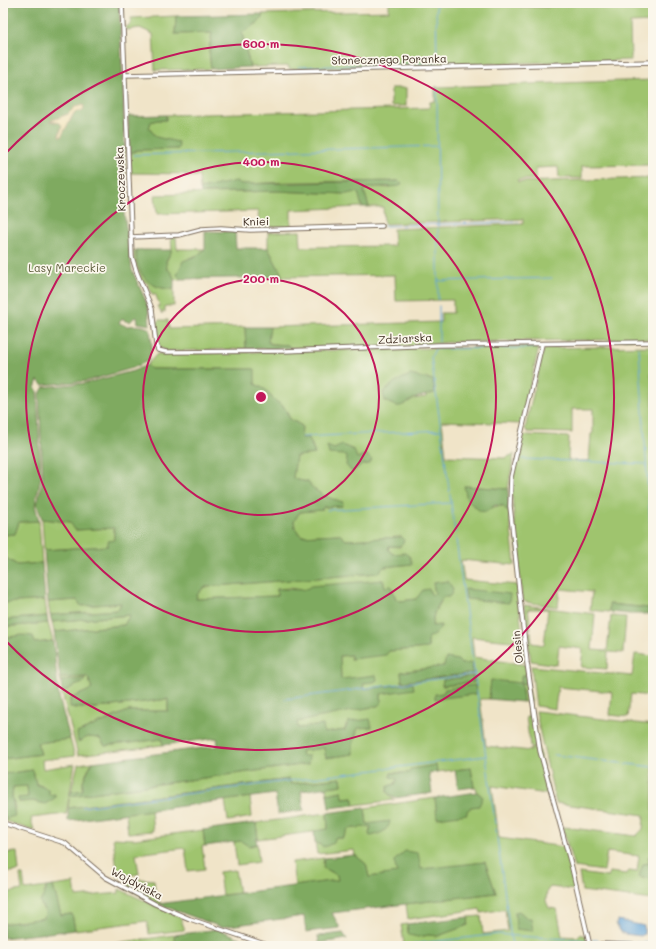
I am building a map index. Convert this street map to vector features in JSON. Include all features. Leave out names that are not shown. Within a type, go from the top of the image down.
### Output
[{"type":"street","name":"Kroczewska","points":[[122,3],[131,237],[134,266],[153,312],[156,345],[158,350]]},
{"type":"street","name":"Słonecznego Poranka","points":[[125,75],[653,62]]},
{"type":"street","name":"Kniei","points":[[131,237],[179,235],[202,229],[250,230],[382,226]]},
{"type":"street","name":"Zdziarska","points":[[158,350],[166,352],[284,351],[438,345],[653,342]]},
{"type":"street","name":"Olesin","points":[[542,344],[511,477],[510,506],[527,663],[540,751],[572,868],[590,946]]},
{"type":"street","name":"Wojdyńska","points":[[3,823],[65,843],[105,877],[154,904],[190,919],[270,946]]},
{"type":"street","points":[[595,946],[602,944],[646,946]]},
{"type":"green space","name":"Lasy Mareckie","points":[[3,3],[119,3],[126,193],[124,213],[132,270],[148,306],[150,325],[138,323],[137,317],[130,322],[125,321],[123,318],[119,323],[126,326],[139,326],[150,329],[152,346],[148,361],[133,368],[87,381],[42,385],[38,380],[35,388],[37,390],[41,476],[35,505],[39,521],[19,522],[15,534],[3,535]],"holes":[[[75,107],[67,126],[59,135],[62,126],[60,123],[50,121],[68,114]]]},
{"type":"green space","points":[[389,3],[520,3],[520,7],[548,7],[548,3],[602,3],[603,5],[653,4],[653,22],[630,23],[631,60],[289,69],[289,66],[250,67],[242,33],[259,22],[263,14],[389,11]]},
{"type":"green space","points":[[263,14],[259,22],[242,33],[250,67],[211,69],[209,50],[212,33],[175,34],[176,16]]},
{"type":"green space","points":[[176,16],[175,34],[212,33],[209,50],[211,69],[155,70],[153,34],[140,28],[126,30],[126,27],[131,24],[131,18]]},
{"type":"green space","points":[[653,80],[653,165],[582,166],[582,178],[559,178],[558,167],[536,168],[536,179],[517,180],[518,182],[653,178],[653,339],[451,342],[416,346],[291,348],[288,345],[271,344],[267,339],[270,327],[441,322],[441,313],[453,313],[453,300],[396,301],[395,275],[283,277],[268,248],[268,232],[300,231],[301,247],[394,246],[393,229],[523,224],[523,219],[384,224],[383,207],[369,207],[364,191],[372,187],[388,188],[399,181],[276,183],[200,189],[199,176],[186,177],[186,174],[130,173],[129,154],[137,150],[178,149],[156,137],[149,128],[151,122],[166,120],[166,115],[429,108],[430,102],[435,101],[435,87]]},
{"type":"green space","points":[[391,88],[406,88],[406,106],[391,106]]},
{"type":"green space","points":[[166,115],[166,120],[151,122],[149,128],[156,137],[178,142],[178,149],[137,150],[129,154],[128,116]]},
{"type":"green space","points":[[236,181],[241,184],[399,181],[402,183],[400,186],[396,187],[375,187],[364,191],[369,207],[362,207],[358,192],[346,194],[276,191],[201,193],[200,189]]},
{"type":"green space","points":[[276,191],[346,194],[358,191],[362,207],[291,210],[291,226],[259,227],[258,211],[157,214],[155,195]]},
{"type":"green space","points":[[205,231],[235,232],[236,248],[268,248],[283,277],[181,279],[177,275],[183,261],[198,255],[205,249]]},
{"type":"green space","points":[[176,237],[177,249],[205,249],[198,255],[189,258],[177,275],[181,279],[174,280],[173,275],[167,269],[166,262],[172,250],[171,238]]},
{"type":"green space","points":[[136,250],[139,266],[146,279],[158,287],[174,289],[174,306],[165,306],[165,312],[162,312],[162,314],[157,306],[160,306],[155,293],[153,295],[147,283],[142,281],[135,265],[133,252]]},
{"type":"green space","points":[[136,250],[172,250],[166,261],[167,269],[174,278],[174,289],[158,287],[146,279],[138,266]]},
{"type":"green space","points":[[159,320],[168,320],[169,329],[245,327],[246,349],[167,351],[159,345],[157,322]]},
{"type":"green space","points":[[245,327],[270,327],[268,342],[271,344],[288,345],[291,348],[246,349]]},
{"type":"green space","points":[[536,346],[538,351],[521,424],[442,421],[446,456],[505,458],[514,454],[508,489],[464,486],[491,507],[504,506],[509,512],[515,565],[461,560],[464,580],[517,585],[525,661],[519,660],[522,657],[520,642],[472,637],[474,657],[526,665],[527,675],[523,675],[522,683],[528,684],[531,702],[523,702],[521,683],[490,688],[489,699],[480,699],[486,746],[531,751],[531,748],[538,748],[549,791],[547,794],[492,786],[499,838],[565,847],[575,890],[550,887],[547,891],[546,901],[549,908],[557,909],[562,936],[577,937],[580,934],[586,936],[588,946],[392,946],[404,944],[401,925],[407,924],[408,933],[424,936],[438,936],[468,925],[469,917],[481,916],[483,934],[508,931],[505,909],[481,913],[480,909],[408,919],[406,904],[496,893],[485,862],[369,877],[366,864],[355,855],[354,850],[317,854],[315,842],[319,845],[335,838],[343,838],[348,829],[371,826],[369,831],[384,831],[367,824],[365,808],[435,798],[438,818],[467,811],[483,797],[477,792],[476,787],[474,787],[471,768],[437,772],[436,766],[409,773],[391,773],[397,780],[395,784],[387,789],[387,792],[394,800],[355,805],[353,797],[343,798],[342,791],[327,794],[326,787],[342,785],[341,778],[290,784],[289,779],[68,808],[70,796],[308,764],[302,756],[301,751],[324,748],[326,758],[353,754],[346,725],[345,730],[324,733],[297,728],[297,721],[377,706],[381,704],[381,694],[412,684],[363,689],[364,683],[341,679],[340,656],[351,655],[351,659],[389,651],[428,648],[428,637],[438,631],[441,626],[432,626],[434,613],[441,602],[433,583],[435,593],[433,595],[421,594],[416,599],[401,601],[396,599],[391,586],[385,587],[383,580],[303,590],[290,588],[277,589],[277,596],[196,599],[197,595],[204,587],[378,573],[384,567],[412,564],[410,557],[393,554],[388,550],[389,546],[400,547],[401,537],[346,540],[339,534],[301,536],[295,528],[294,520],[300,512],[322,510],[323,507],[342,506],[314,491],[308,482],[293,478],[296,456],[315,454],[312,444],[301,438],[302,426],[290,419],[284,407],[273,399],[266,390],[255,384],[254,369],[150,369],[147,365],[157,354]],"holes":[[[426,377],[431,380],[426,397],[414,399]],[[444,666],[474,672],[402,682],[401,672]],[[473,676],[474,682],[442,686],[443,680]]]},
{"type":"green space","points":[[653,346],[653,354],[650,354],[650,366],[653,366],[651,374],[653,387],[653,478],[649,479],[653,533],[653,614],[649,614],[649,608],[610,604],[609,612],[590,610],[592,592],[560,589],[558,607],[525,602],[522,599],[511,485],[523,437],[527,435],[569,437],[568,460],[589,461],[591,434],[593,433],[593,409],[572,409],[572,433],[528,432],[525,429],[543,351],[547,348]]},
{"type":"green space","points":[[147,365],[151,369],[255,369],[255,384],[266,390],[273,399],[284,407],[290,419],[302,426],[301,438],[309,438],[315,454],[296,456],[293,478],[308,482],[319,493],[343,502],[342,506],[323,507],[322,510],[300,512],[294,521],[295,528],[301,536],[339,534],[346,540],[402,537],[404,540],[402,544],[399,546],[389,546],[388,550],[393,554],[405,553],[410,557],[412,564],[384,567],[378,573],[204,587],[197,595],[196,599],[277,596],[277,589],[300,590],[311,586],[383,580],[385,587],[391,586],[396,599],[401,601],[416,599],[423,590],[429,589],[433,595],[435,593],[433,583],[448,581],[453,589],[449,597],[443,597],[434,613],[432,626],[441,625],[436,633],[428,637],[428,648],[389,651],[386,655],[351,659],[351,655],[340,656],[341,679],[376,675],[377,680],[374,682],[364,683],[363,689],[413,683],[414,689],[381,694],[381,704],[377,706],[297,722],[298,728],[323,725],[324,733],[345,730],[348,722],[370,719],[372,727],[358,728],[353,744],[353,754],[326,758],[324,748],[301,751],[302,756],[309,756],[308,764],[70,796],[71,792],[83,790],[83,781],[92,762],[218,746],[217,738],[163,745],[162,739],[105,746],[99,738],[88,737],[78,742],[77,733],[128,711],[168,711],[168,699],[97,708],[70,708],[70,699],[92,689],[88,677],[60,678],[54,632],[124,625],[130,615],[52,622],[50,615],[118,610],[121,603],[81,606],[77,600],[48,602],[44,550],[108,546],[108,541],[114,540],[114,528],[75,530],[70,522],[42,519],[37,505],[43,477],[39,395],[44,387],[86,383],[133,371]]},
{"type":"green space","points":[[410,375],[433,380],[435,393],[415,398],[400,406],[385,401],[383,393],[395,382]]},
{"type":"green space","points":[[342,445],[354,450],[357,458],[366,454],[372,460],[369,464],[362,465],[352,472],[346,465],[347,458],[345,455],[329,454],[327,446],[334,449]]},
{"type":"green space","points":[[464,486],[508,489],[509,512],[504,506],[495,505],[486,512],[480,511],[467,500]]},
{"type":"green space","points":[[42,519],[70,522],[76,530],[114,528],[114,540],[108,546],[44,550]]},
{"type":"green space","points":[[39,521],[42,563],[17,565],[3,556],[3,535],[15,534],[19,522]]},
{"type":"green space","points":[[3,556],[17,565],[42,563],[45,600],[3,603]]},
{"type":"green space","points":[[465,589],[510,594],[509,603],[466,599]]},
{"type":"green space","points":[[45,600],[47,616],[3,620],[3,603]]},
{"type":"green space","points":[[77,600],[82,606],[121,603],[118,610],[50,615],[48,602]]},
{"type":"green space","points":[[609,604],[649,608],[649,614],[609,612]]},
{"type":"green space","points":[[524,605],[595,614],[592,650],[607,651],[611,616],[626,617],[623,653],[608,652],[607,669],[581,667],[583,649],[559,646],[557,665],[531,661],[527,634],[531,631],[532,643],[544,645],[548,609],[528,609],[531,629],[525,625]]},
{"type":"green space","points":[[130,615],[124,625],[54,632],[52,622]]},
{"type":"green space","points":[[47,616],[48,623],[3,627],[3,620]]},
{"type":"green space","points":[[48,623],[53,641],[35,643],[14,637],[3,638],[3,627]]},
{"type":"green space","points":[[22,635],[33,636],[35,643],[53,641],[59,697],[70,739],[37,743],[41,754],[3,759],[3,638]]},
{"type":"green space","points":[[635,654],[653,656],[653,696],[631,694],[628,717],[610,715],[612,692],[558,687],[555,709],[536,706],[531,666],[632,676]]},
{"type":"green space","points":[[446,658],[458,660],[461,664],[472,663],[473,673],[402,682],[401,672],[444,666]]},
{"type":"green space","points":[[527,675],[528,684],[521,683],[521,676]]},
{"type":"green space","points":[[473,676],[474,682],[442,686],[443,680]]},
{"type":"green space","points":[[88,677],[92,689],[70,699],[71,708],[97,708],[168,699],[168,711],[128,711],[77,733],[88,737],[99,738],[105,746],[162,739],[163,745],[78,755],[62,693],[83,683],[84,679],[61,681],[60,678]]},
{"type":"green space","points":[[85,679],[83,683],[62,693],[61,681]]},
{"type":"green space","points":[[491,680],[521,683],[523,702],[489,699]]},
{"type":"green space","points":[[475,685],[476,694],[435,699],[435,694],[443,693],[445,689]]},
{"type":"green space","points":[[528,710],[531,710],[538,743],[536,747],[530,746],[526,717],[529,717]]},
{"type":"green space","points":[[536,711],[653,725],[653,857],[648,857],[650,862],[645,864],[642,878],[653,879],[653,900],[582,891],[579,873],[608,877],[610,872],[626,874],[629,871],[637,872],[639,856],[607,852],[604,871],[574,867],[563,830],[564,827],[636,836],[643,829],[644,815],[556,803]]},
{"type":"green space","points":[[70,739],[75,756],[42,760],[43,769],[75,764],[66,814],[31,818],[34,831],[3,820],[8,819],[15,808],[12,796],[13,787],[27,785],[28,797],[19,802],[33,801],[38,803],[49,795],[45,787],[36,784],[33,770],[3,774],[3,759],[41,754],[37,743]]},
{"type":"green space","points":[[92,762],[83,781],[83,790],[71,792],[78,764]]},
{"type":"green space","points":[[436,765],[437,772],[429,773],[432,793],[394,798],[387,792],[388,786],[395,784],[397,780],[396,778],[390,777],[391,773],[409,773],[411,769]]},
{"type":"green space","points":[[471,768],[474,787],[458,789],[455,770]]},
{"type":"green space","points":[[33,770],[36,784],[49,790],[49,795],[55,794],[55,798],[45,804],[33,801],[19,802],[18,798],[28,797],[27,786],[13,787],[12,796],[15,816],[3,819],[3,774]]},
{"type":"green space","points":[[341,778],[342,785],[301,791],[304,810],[278,814],[275,794],[68,821],[68,808],[289,779],[291,784]]},
{"type":"green space","points":[[342,791],[343,798],[353,797],[355,805],[329,808],[327,794]]},
{"type":"green space","points":[[477,792],[483,797],[479,806],[471,807],[467,811],[467,814],[437,818],[435,798]]},
{"type":"green space","points":[[250,797],[252,817],[228,821],[225,800]]},
{"type":"green space","points":[[365,808],[367,824],[390,821],[388,827],[376,835],[370,836],[371,826],[348,829],[343,838],[335,838],[334,843],[324,847],[315,842],[314,831],[328,829],[327,813]]},
{"type":"green space","points":[[151,810],[153,831],[128,833],[126,813]]},
{"type":"green space","points":[[327,813],[328,830],[258,839],[256,823]]},
{"type":"green space","points":[[256,823],[258,839],[256,839],[257,844],[248,846],[241,841],[205,846],[203,830]]},
{"type":"green space","points":[[203,830],[205,846],[202,846],[205,869],[188,871],[185,848],[136,854],[139,874],[118,877],[113,838],[134,839]]},
{"type":"green space","points":[[241,841],[251,846],[257,844],[259,862],[237,865],[234,842]]},
{"type":"green space","points":[[405,851],[418,853],[421,869],[485,862],[496,893],[332,913],[340,928],[306,932],[304,916],[221,927],[158,904],[338,880],[337,875],[323,868],[324,858],[355,855],[366,864],[369,877],[397,873],[394,861]]},
{"type":"green space","points":[[17,852],[19,871],[3,873],[3,853]]},
{"type":"green space","points":[[648,857],[653,857],[653,863],[649,867],[653,870],[653,879],[642,878],[639,876],[643,864],[650,863]]},
{"type":"green space","points":[[324,858],[323,863],[327,870],[337,875],[338,880],[295,886],[292,862]]},
{"type":"green space","points":[[235,870],[239,893],[222,895],[219,872]]},
{"type":"green space","points":[[20,875],[23,875],[25,890],[46,887],[41,906],[45,912],[45,918],[3,924],[3,893],[22,890]]},
{"type":"green space","points":[[139,879],[154,880],[156,900],[161,903],[158,904],[124,887],[127,881]]},
{"type":"green space","points":[[74,883],[76,897],[119,893],[119,889],[180,917],[185,930],[149,934],[147,921],[75,930],[72,914],[61,915],[53,886]]},
{"type":"green space","points":[[53,886],[61,915],[72,914],[75,930],[3,938],[3,924],[44,918],[45,912],[40,902],[46,891],[46,887]]},
{"type":"green space","points":[[519,911],[527,918],[531,918],[533,931],[516,929],[515,912]]},
{"type":"green space","points":[[469,917],[468,925],[438,936],[428,935],[418,937],[409,935],[407,924]]},
{"type":"green space","points":[[218,929],[249,942],[218,946],[176,945],[174,935]]},
{"type":"green space","points":[[343,933],[347,939],[319,943],[318,936]]},
{"type":"green space","points":[[174,935],[176,945],[178,946],[119,946],[108,944]]},
{"type":"sand","points":[[83,105],[83,110],[74,113],[61,137],[59,136],[62,126],[60,123],[50,121],[68,114],[75,107]]},
{"type":"water","points":[[618,920],[644,926],[644,934],[641,936],[621,932],[616,924]]},
{"type":"waterway","points":[[298,67],[437,63],[436,3]]},
{"type":"waterway","points":[[437,88],[438,227]]},
{"type":"waterway","points":[[134,155],[437,146]]},
{"type":"waterway","points":[[383,226],[519,222]]},
{"type":"waterway","points":[[438,229],[438,300]]},
{"type":"waterway","points":[[438,281],[552,278]]},
{"type":"waterway","points":[[439,306],[439,342]]},
{"type":"waterway","points":[[512,946],[431,357],[435,349],[535,348]]},
{"type":"waterway","points":[[639,348],[653,567]]},
{"type":"waterway","points":[[302,437],[441,430]]},
{"type":"waterway","points":[[522,459],[646,464]]},
{"type":"waterway","points":[[648,477],[653,476]]},
{"type":"waterway","points":[[327,510],[451,503]]},
{"type":"waterway","points":[[285,699],[475,674]]},
{"type":"waterway","points":[[554,755],[653,767]]},
{"type":"waterway","points":[[82,807],[486,756]]},
{"type":"waterway","points":[[396,946],[499,934],[586,940]]},
{"type":"waterway","points":[[592,940],[599,940]]},
{"type":"waterway","points":[[606,941],[653,943]]}]
